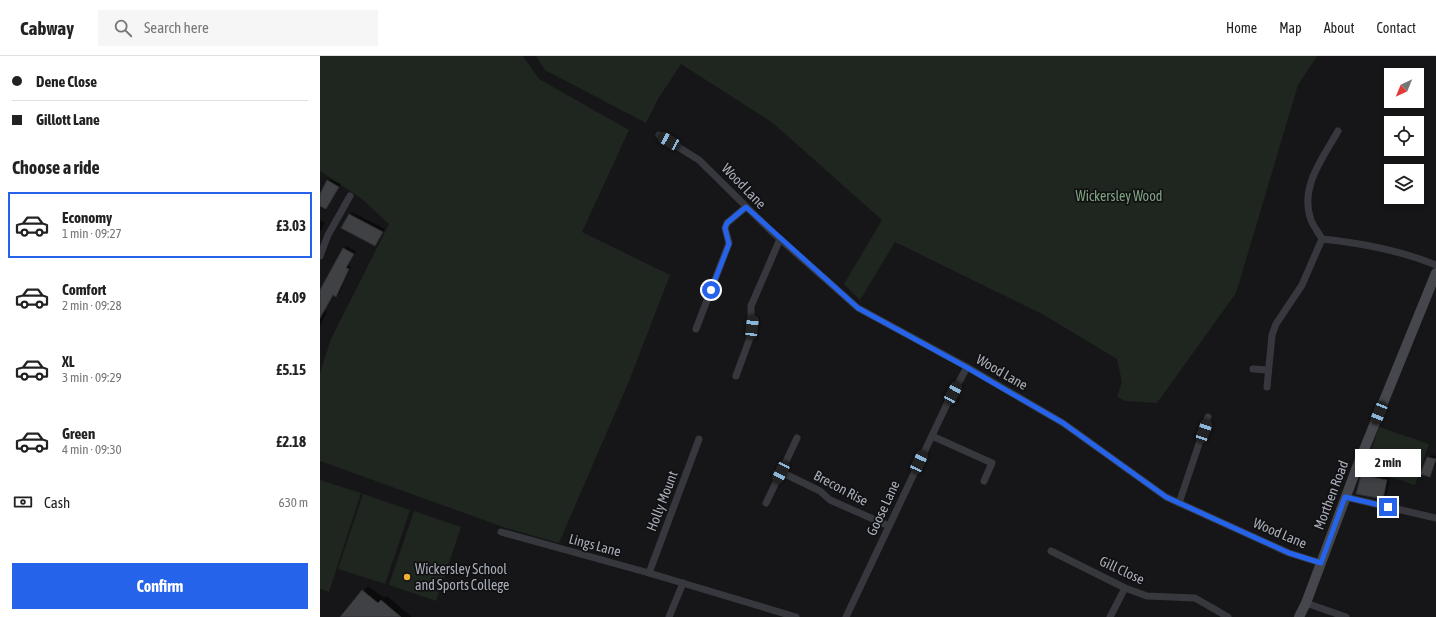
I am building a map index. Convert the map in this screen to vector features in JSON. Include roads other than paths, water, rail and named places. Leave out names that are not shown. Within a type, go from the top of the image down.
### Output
[{"type":"main road","name":"Morthen Road","points":[[1299,617],[1306,603],[1345,497],[1436,273]]},
{"type":"street","points":[[1322,239],[1311,221],[1307,202],[1310,183],[1338,131]]},
{"type":"street","name":"Wood Lane","points":[[659,135],[699,160],[720,178],[746,207],[858,308],[966,367],[1063,423],[1150,488],[1178,503],[1289,553],[1321,563]]},
{"type":"street","points":[[320,255],[328,235],[350,196]]},
{"type":"street","points":[[696,330],[729,244],[725,228],[727,223],[746,207]]},
{"type":"street","points":[[736,376],[751,335],[751,306],[780,239]]},
{"type":"street","points":[[1322,239],[1360,243],[1395,251],[1436,265]]},
{"type":"street","points":[[1267,387],[1272,335],[1276,324],[1302,285],[1322,239]]},
{"type":"street","name":"Goose Lane","points":[[846,617],[966,367]]},
{"type":"street","points":[[1253,369],[1268,370]]},
{"type":"street","points":[[1178,503],[1208,417]]},
{"type":"street","points":[[932,436],[992,463],[984,481]]},
{"type":"street","points":[[766,503],[797,438]]},
{"type":"street","name":"Holly Mount","points":[[648,573],[699,439]]},
{"type":"street","name":"Brecon Rise","points":[[781,472],[820,491],[830,500],[889,526]]},
{"type":"street","points":[[1345,497],[1436,518]]},
{"type":"street","name":"Lings Lane","points":[[501,532],[683,583],[796,617]]},
{"type":"street","name":"Gill Close","points":[[1051,550],[1125,588],[1147,596],[1195,598],[1228,617]]},
{"type":"street","points":[[669,617],[683,583]]},
{"type":"street","points":[[1110,617],[1125,588]]},
{"type":"street","points":[[1306,603],[1346,617]]},
{"type":"place","name":"Wickersley School and Sports College","points":[[407,577]]},
{"type":"park label","name":"Wickersley Wood","points":[[1119,196]]}]
